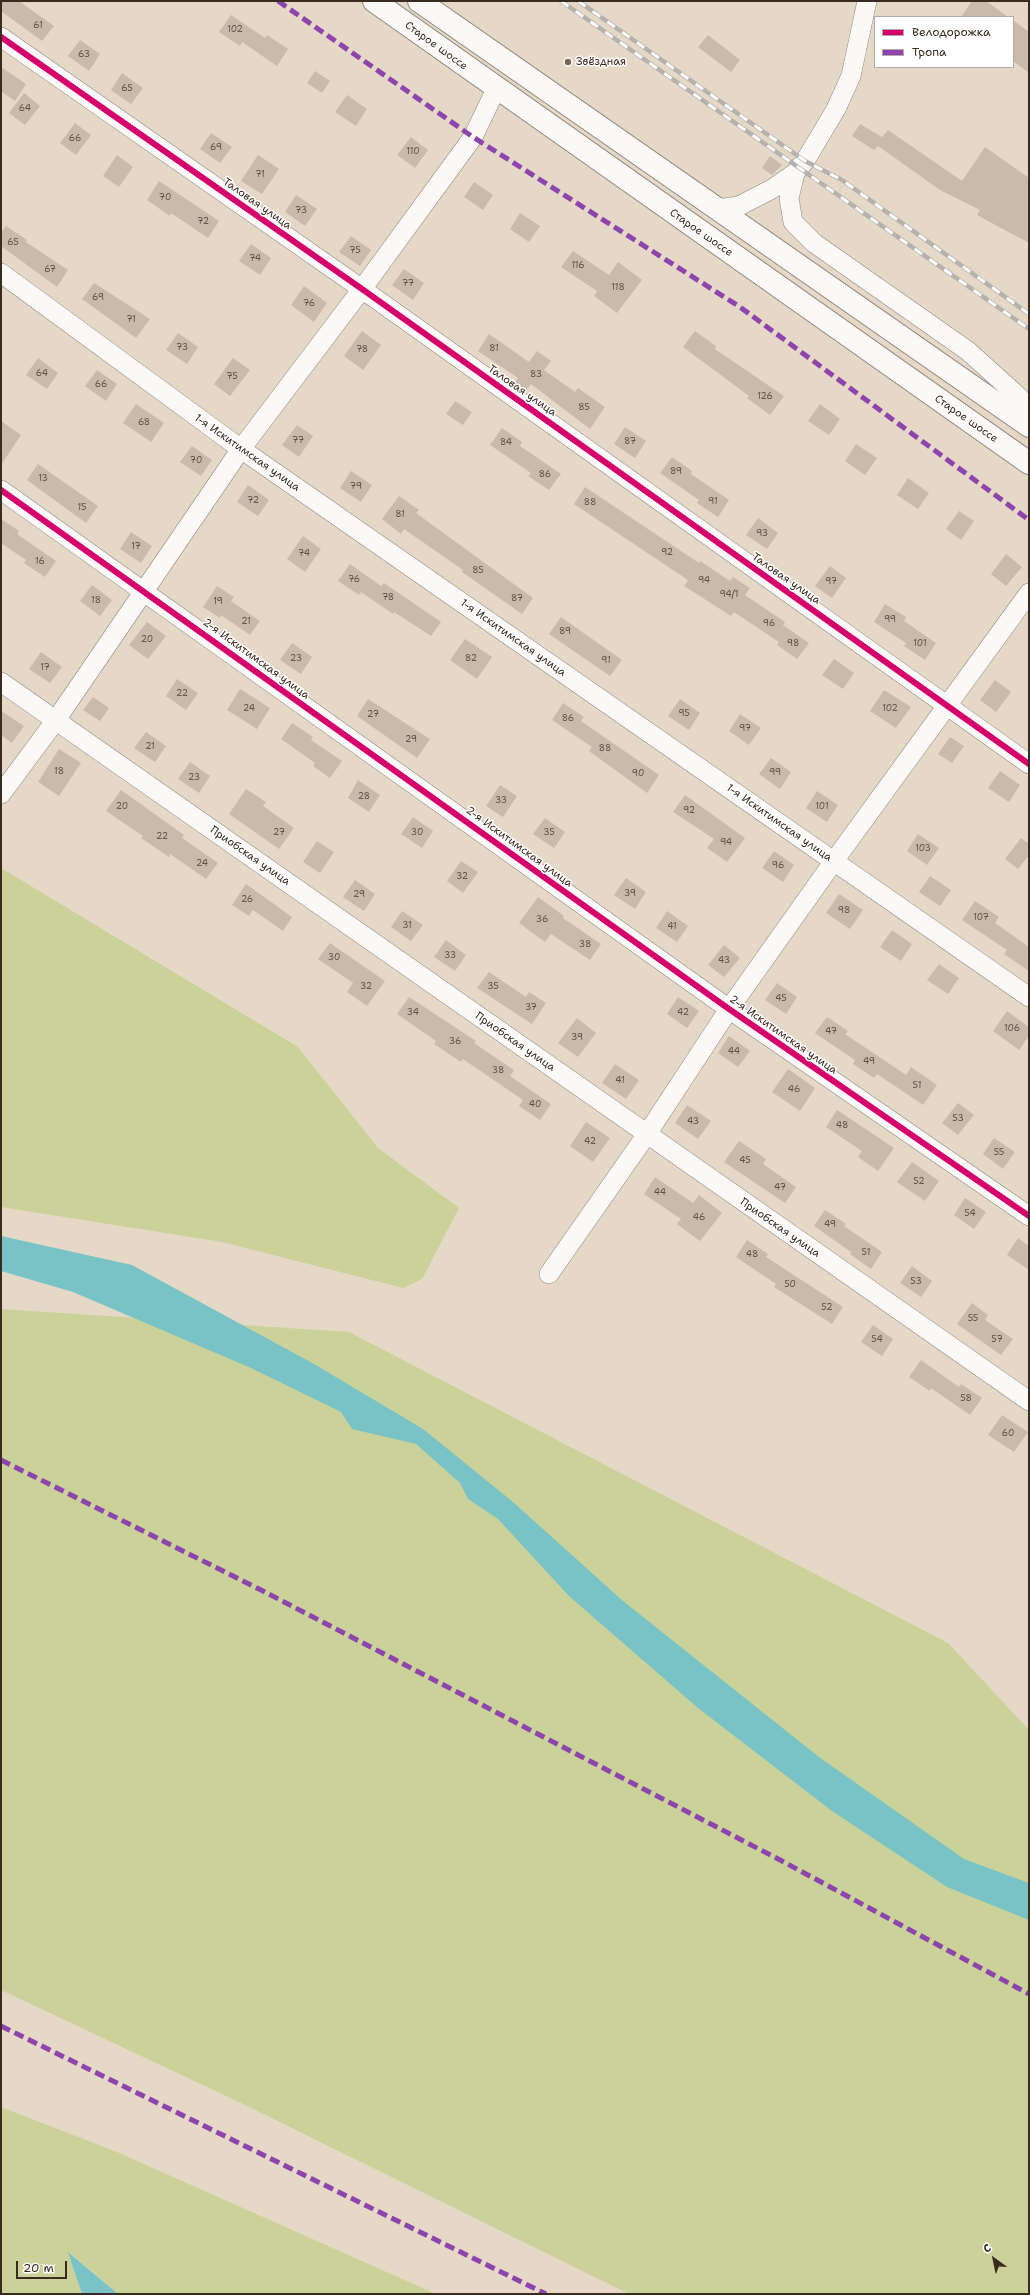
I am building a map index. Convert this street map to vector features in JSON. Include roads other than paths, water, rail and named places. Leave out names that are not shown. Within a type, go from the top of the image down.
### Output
[{"type":"highway","name":"Старое шоссе","points":[[374,1],[1029,463]]},
{"type":"highway","points":[[419,1],[513,68],[1029,426]]},
{"type":"street","points":[[718,209],[739,206],[772,189],[795,173],[805,161],[836,110],[851,76],[867,1]]},
{"type":"street","name":"Таловая улица","points":[[1,38],[362,289],[1029,764]]},
{"type":"street","points":[[1,794],[56,720],[145,592],[241,449],[362,289],[473,137],[496,88]]},
{"type":"street","points":[[795,173],[789,198],[793,222],[814,243],[968,351],[1019,396],[1029,411]]},
{"type":"street","name":"1-я Искитимская улица","points":[[1,273],[241,449],[1029,997]]},
{"type":"street","name":"2-я Искитимская улица","points":[[1,490],[729,1009],[1029,1216]]},
{"type":"street","points":[[549,1274],[646,1134],[729,1009],[834,861],[1029,593]]},
{"type":"street","name":"Приобская улица","points":[[1,682],[1029,1402]]},
{"type":"water","points":[[1,1236],[132,1265],[314,1364],[423,1429],[513,1502],[623,1601],[819,1757],[964,1859],[1029,1883],[1029,1920],[947,1887],[832,1811],[698,1708],[569,1596],[498,1519],[468,1499],[460,1483],[416,1444],[352,1429],[341,1412],[251,1368],[73,1292],[1,1271]]},
{"type":"water","points":[[68,2252],[118,2294],[82,2294]]},
{"type":"railway","points":[[561,1],[1029,329]]},
{"type":"railway","points":[[578,1],[805,161],[842,180],[1029,314]]},
{"type":"place","name":"Звёздная","points":[[568,62]]}]
